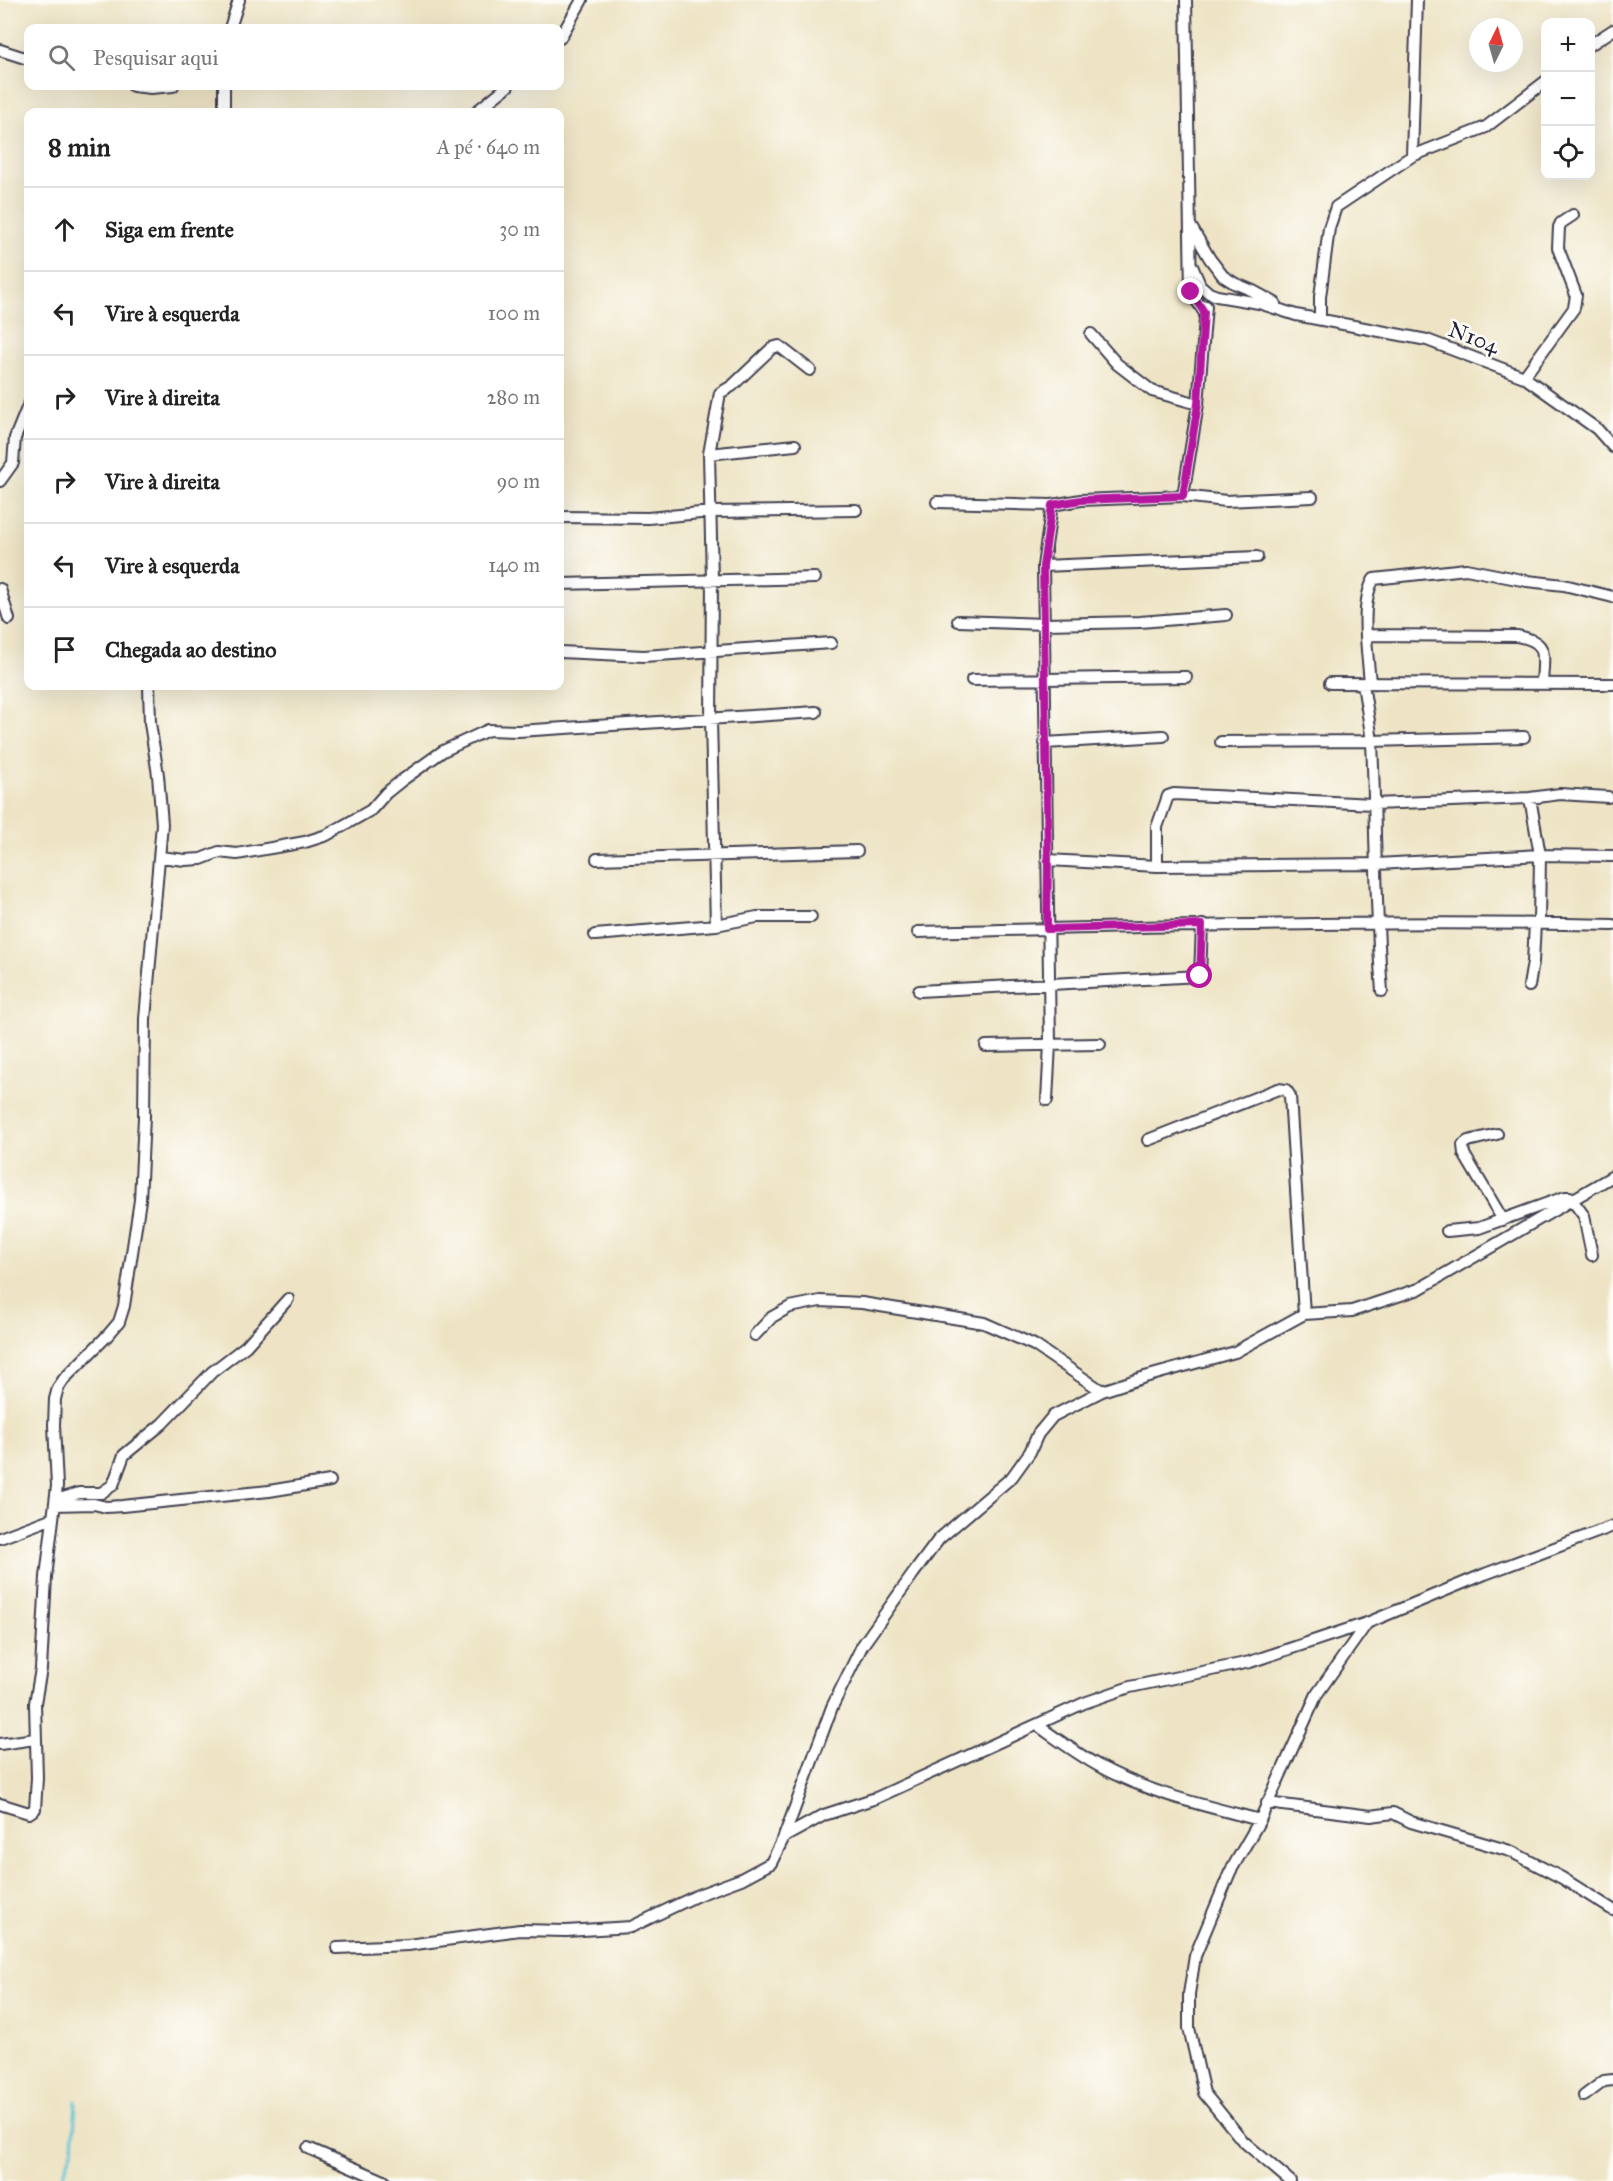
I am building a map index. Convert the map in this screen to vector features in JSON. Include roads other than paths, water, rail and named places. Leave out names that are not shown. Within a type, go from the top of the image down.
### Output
[{"type":"street","points":[[231,24],[239,0]]},
{"type":"street","points":[[564,31],[582,0]]},
{"type":"street","name":"N104","points":[[1186,0],[1192,266],[1200,285],[1209,293],[1227,299],[1259,303],[1296,315],[1427,340],[1524,377],[1597,429],[1613,447]]},
{"type":"street","points":[[1412,156],[1417,0]]},
{"type":"street","points":[[1595,42],[1613,30]]},
{"type":"street","points":[[0,50],[24,58]]},
{"type":"street","points":[[1320,319],[1320,297],[1329,228],[1336,207],[1412,156],[1486,127],[1541,84]]},
{"type":"street","points":[[224,90],[224,108]]},
{"type":"street","points":[[481,108],[503,90]]},
{"type":"street","points":[[1524,377],[1574,308],[1576,295],[1558,248],[1559,227],[1573,215]]},
{"type":"street","name":"N104","points":[[1190,224],[1210,259],[1223,276],[1234,284],[1253,291],[1296,315]]},
{"type":"street","points":[[1192,266],[1191,292],[1204,312]]},
{"type":"street","points":[[1183,496],[1198,404],[1204,312],[1209,293]]},
{"type":"street","points":[[1091,334],[1117,364],[1152,391],[1198,404]]},
{"type":"street","points":[[716,925],[711,720],[712,580],[709,454],[720,393],[732,386],[772,348],[779,346],[810,370]]},
{"type":"street","points":[[0,481],[13,463],[15,438],[24,416]]},
{"type":"street","points":[[709,454],[795,445]]},
{"type":"street","points":[[937,502],[1052,505],[1081,500],[1183,496],[1226,501],[1312,497]]},
{"type":"street","points":[[1047,1100],[1050,1044],[1043,566],[1052,505]]},
{"type":"street","points":[[564,517],[648,518],[711,512],[856,510]]},
{"type":"street","points":[[1043,566],[1257,557]]},
{"type":"street","points":[[1382,991],[1376,924],[1377,864],[1367,684],[1369,588],[1374,579],[1466,570],[1564,585],[1613,597]]},
{"type":"street","points":[[564,584],[815,578]]},
{"type":"street","points":[[0,589],[9,619]]},
{"type":"street","points":[[958,621],[1045,624],[1140,622],[1227,615]]},
{"type":"street","points":[[1367,635],[1518,636],[1534,639],[1540,644],[1543,657],[1542,684]]},
{"type":"street","points":[[564,652],[644,656],[831,644]]},
{"type":"street","points":[[972,680],[1186,677]]},
{"type":"street","points":[[1330,683],[1613,684]]},
{"type":"street","points":[[0,1804],[29,1813],[35,1809],[37,1778],[35,1703],[41,1669],[46,1577],[56,1503],[55,1399],[64,1379],[119,1322],[140,1200],[145,1018],[162,824],[158,775],[150,723],[149,690]]},
{"type":"street","points":[[160,856],[185,860],[201,859],[219,852],[237,854],[305,842],[327,835],[371,810],[401,781],[443,750],[488,730],[518,731],[816,712]]},
{"type":"street","points":[[1045,743],[1163,736]]},
{"type":"street","points":[[1221,742],[1524,737]]},
{"type":"street","points":[[1157,866],[1157,827],[1168,796],[1174,794],[1373,804],[1530,798],[1560,794],[1608,797]]},
{"type":"street","points":[[1529,986],[1537,923],[1540,855],[1530,798]]},
{"type":"street","points":[[597,859],[857,851]]},
{"type":"street","points":[[1048,860],[1157,866],[1377,864],[1540,855],[1613,856]]},
{"type":"street","points":[[595,935],[716,925],[757,917],[811,916]]},
{"type":"street","points":[[918,932],[1202,925],[1537,923],[1613,925]]},
{"type":"street","points":[[919,991],[1200,976],[1202,925]]},
{"type":"street","points":[[986,1046],[1100,1044]]},
{"type":"street","points":[[1148,1140],[1278,1089],[1286,1090],[1290,1096],[1304,1314]]},
{"type":"street","points":[[1497,1134],[1463,1144],[1464,1154],[1503,1220]]},
{"type":"street","points":[[337,1948],[408,1945],[520,1930],[566,1931],[631,1927],[698,1895],[741,1879],[771,1863],[784,1837],[832,1707],[862,1646],[939,1539],[1012,1477],[1030,1452],[1038,1434],[1053,1416],[1102,1391],[1235,1352],[1304,1314],[1352,1311],[1419,1288],[1613,1176]]},
{"type":"street","points":[[1447,1231],[1464,1231],[1503,1220],[1565,1197],[1573,1199],[1584,1216],[1592,1255]]},
{"type":"street","points":[[56,1503],[80,1493],[100,1493],[113,1485],[124,1455],[162,1424],[212,1372],[246,1346],[288,1299]]},
{"type":"street","points":[[755,1335],[772,1317],[790,1307],[820,1301],[862,1303],[901,1309],[984,1323],[1035,1345],[1102,1391]]},
{"type":"street","points":[[56,1503],[94,1504],[106,1508],[269,1491],[330,1481]]},
{"type":"street","points":[[0,1538],[53,1518]]},
{"type":"street","points":[[784,1837],[824,1815],[876,1798],[1084,1703],[1130,1687],[1250,1662],[1367,1623],[1485,1574],[1613,1526]]},
{"type":"street","points":[[1290,2181],[1243,2141],[1204,2093],[1189,2028],[1189,1994],[1195,1956],[1230,1872],[1260,1820],[1317,1694],[1367,1623]]},
{"type":"street","points":[[1037,1725],[1098,1766],[1128,1780],[1217,1809],[1260,1820]]},
{"type":"street","points":[[0,1744],[35,1739]]},
{"type":"street","points":[[1267,1803],[1371,1816],[1393,1813],[1411,1822],[1510,1851],[1562,1878],[1613,1910]]},
{"type":"street","points":[[1584,2096],[1604,2081],[1613,2080]]},
{"type":"street","points":[[308,2148],[383,2181]]},
{"type":"waterway","points":[[61,2181],[73,2148],[76,2101]]}]
